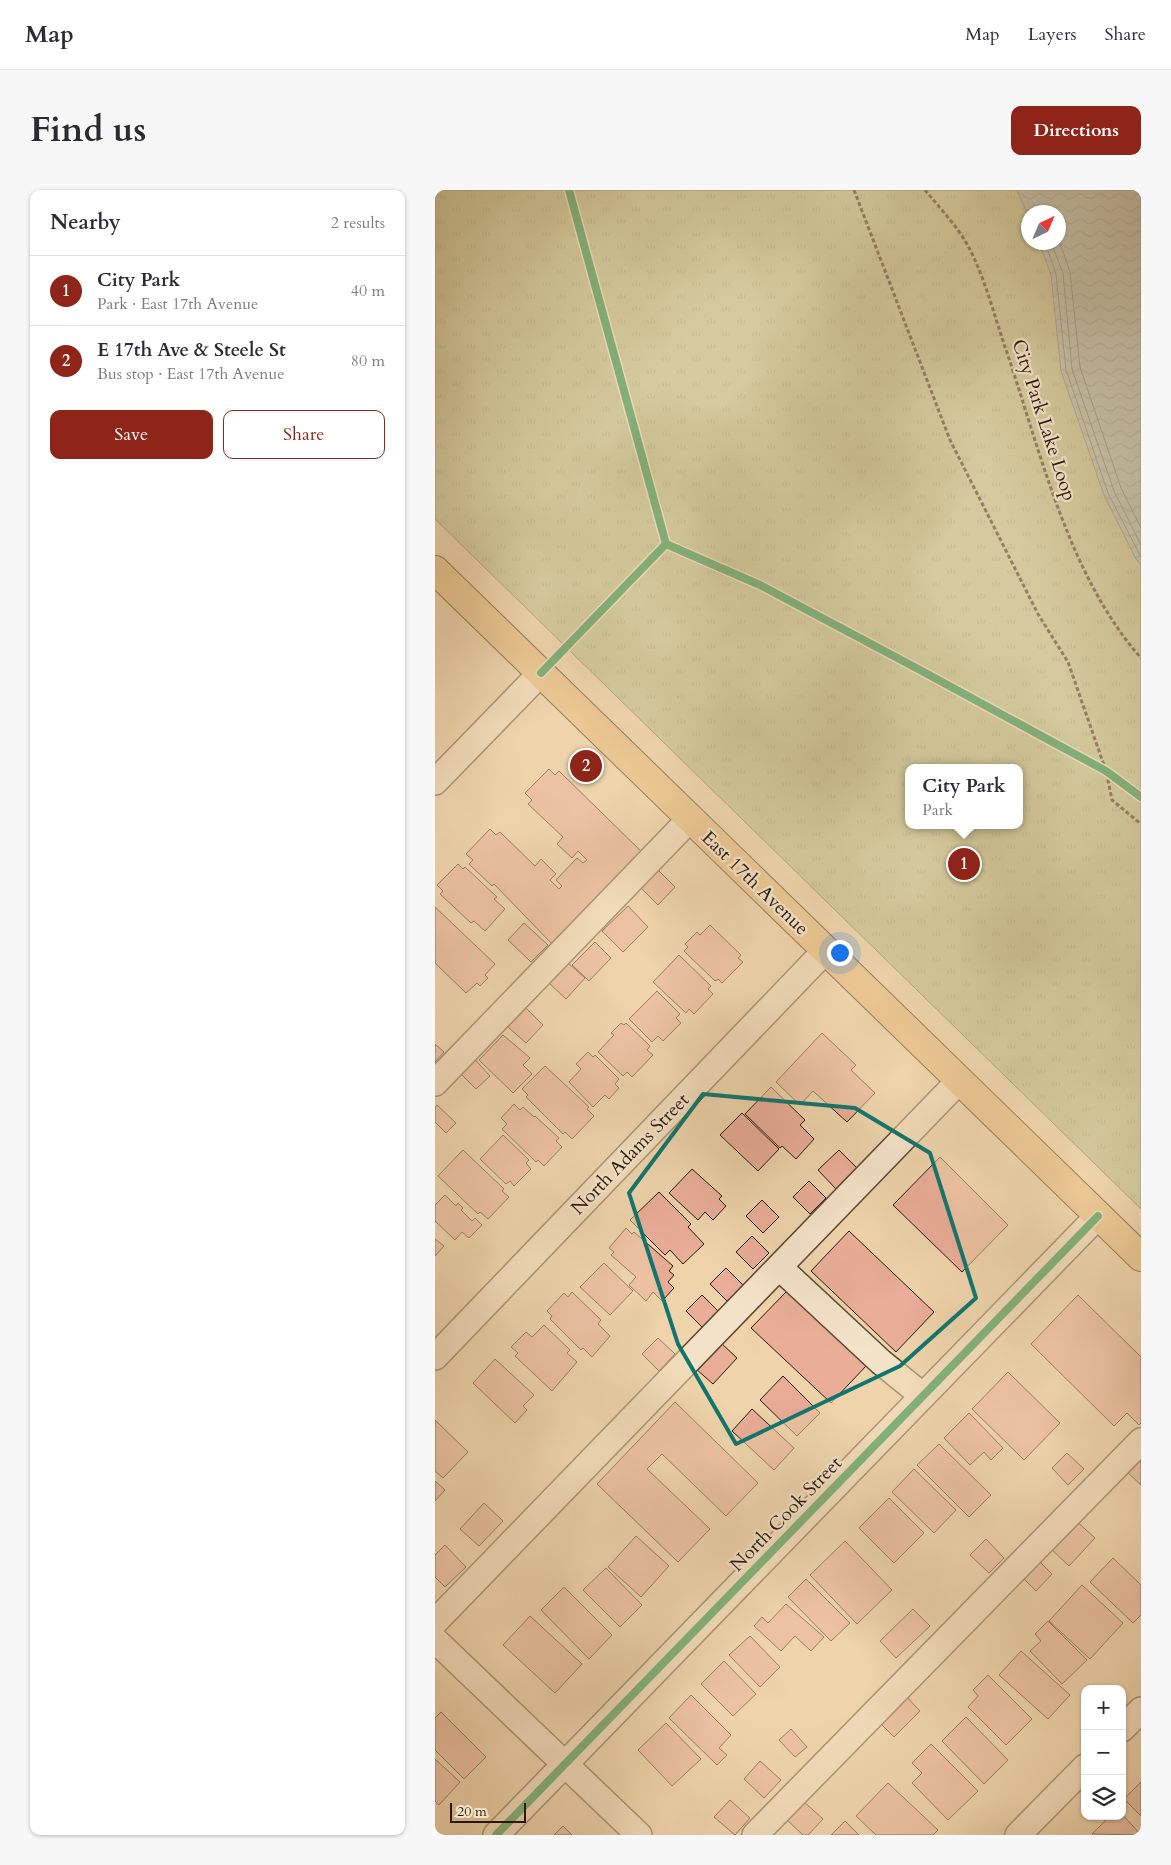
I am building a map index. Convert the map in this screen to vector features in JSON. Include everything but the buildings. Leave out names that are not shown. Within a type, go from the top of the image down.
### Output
[{"type":"main road","name":"East 17th Avenue","points":[[435,570],[1141,1258]]},
{"type":"street","points":[[435,782],[541,673]]},
{"type":"street","points":[[435,1083],[690,819]]},
{"type":"street","name":"North Adams Street","points":[[435,1357],[825,951]]},
{"type":"street","points":[[435,1622],[959,1081]]},
{"type":"street","name":"North Cook Street","points":[[496,1835],[1098,1216]]},
{"type":"street","points":[[779,1267],[881,1362],[923,1396]]},
{"type":"street","points":[[755,1835],[1141,1441]]},
{"type":"street","points":[[435,1640],[639,1835]]},
{"type":"street","points":[[1126,1725],[1141,1710]]},
{"type":"street","points":[[1018,1835],[1081,1771]]},
{"type":"path","points":[[854,190],[950,440],[1038,614],[1068,662],[1106,771],[1112,800],[1141,824]]},
{"type":"path","points":[[1097,766],[1120,782]]},
{"type":"highlighted area","points":[[703,1094],[855,1108],[930,1153],[976,1298],[900,1366],[736,1444],[678,1344],[629,1193]]},
{"type":"green space","points":[[435,190],[1141,190],[1141,1209],[435,519]]},
{"type":"water","points":[[1017,190],[1141,190],[1141,564],[1136,559],[1104,495],[1061,371],[1051,275],[1042,250],[1066,250],[1066,205],[1024,205]]},
{"type":"cycle path","points":[[569,190],[666,544]]},
{"type":"cycle path","points":[[666,544],[760,585],[920,670],[1106,771],[1141,797]]},
{"type":"cycle path","points":[[541,673],[666,544]]},
{"type":"cycle path","points":[[496,1835],[1098,1216]]},
{"type":"place","name":"E 17th Ave & Steele St","points":[[586,766]]},
{"type":"place","name":"City Park","points":[[964,864]]}]
